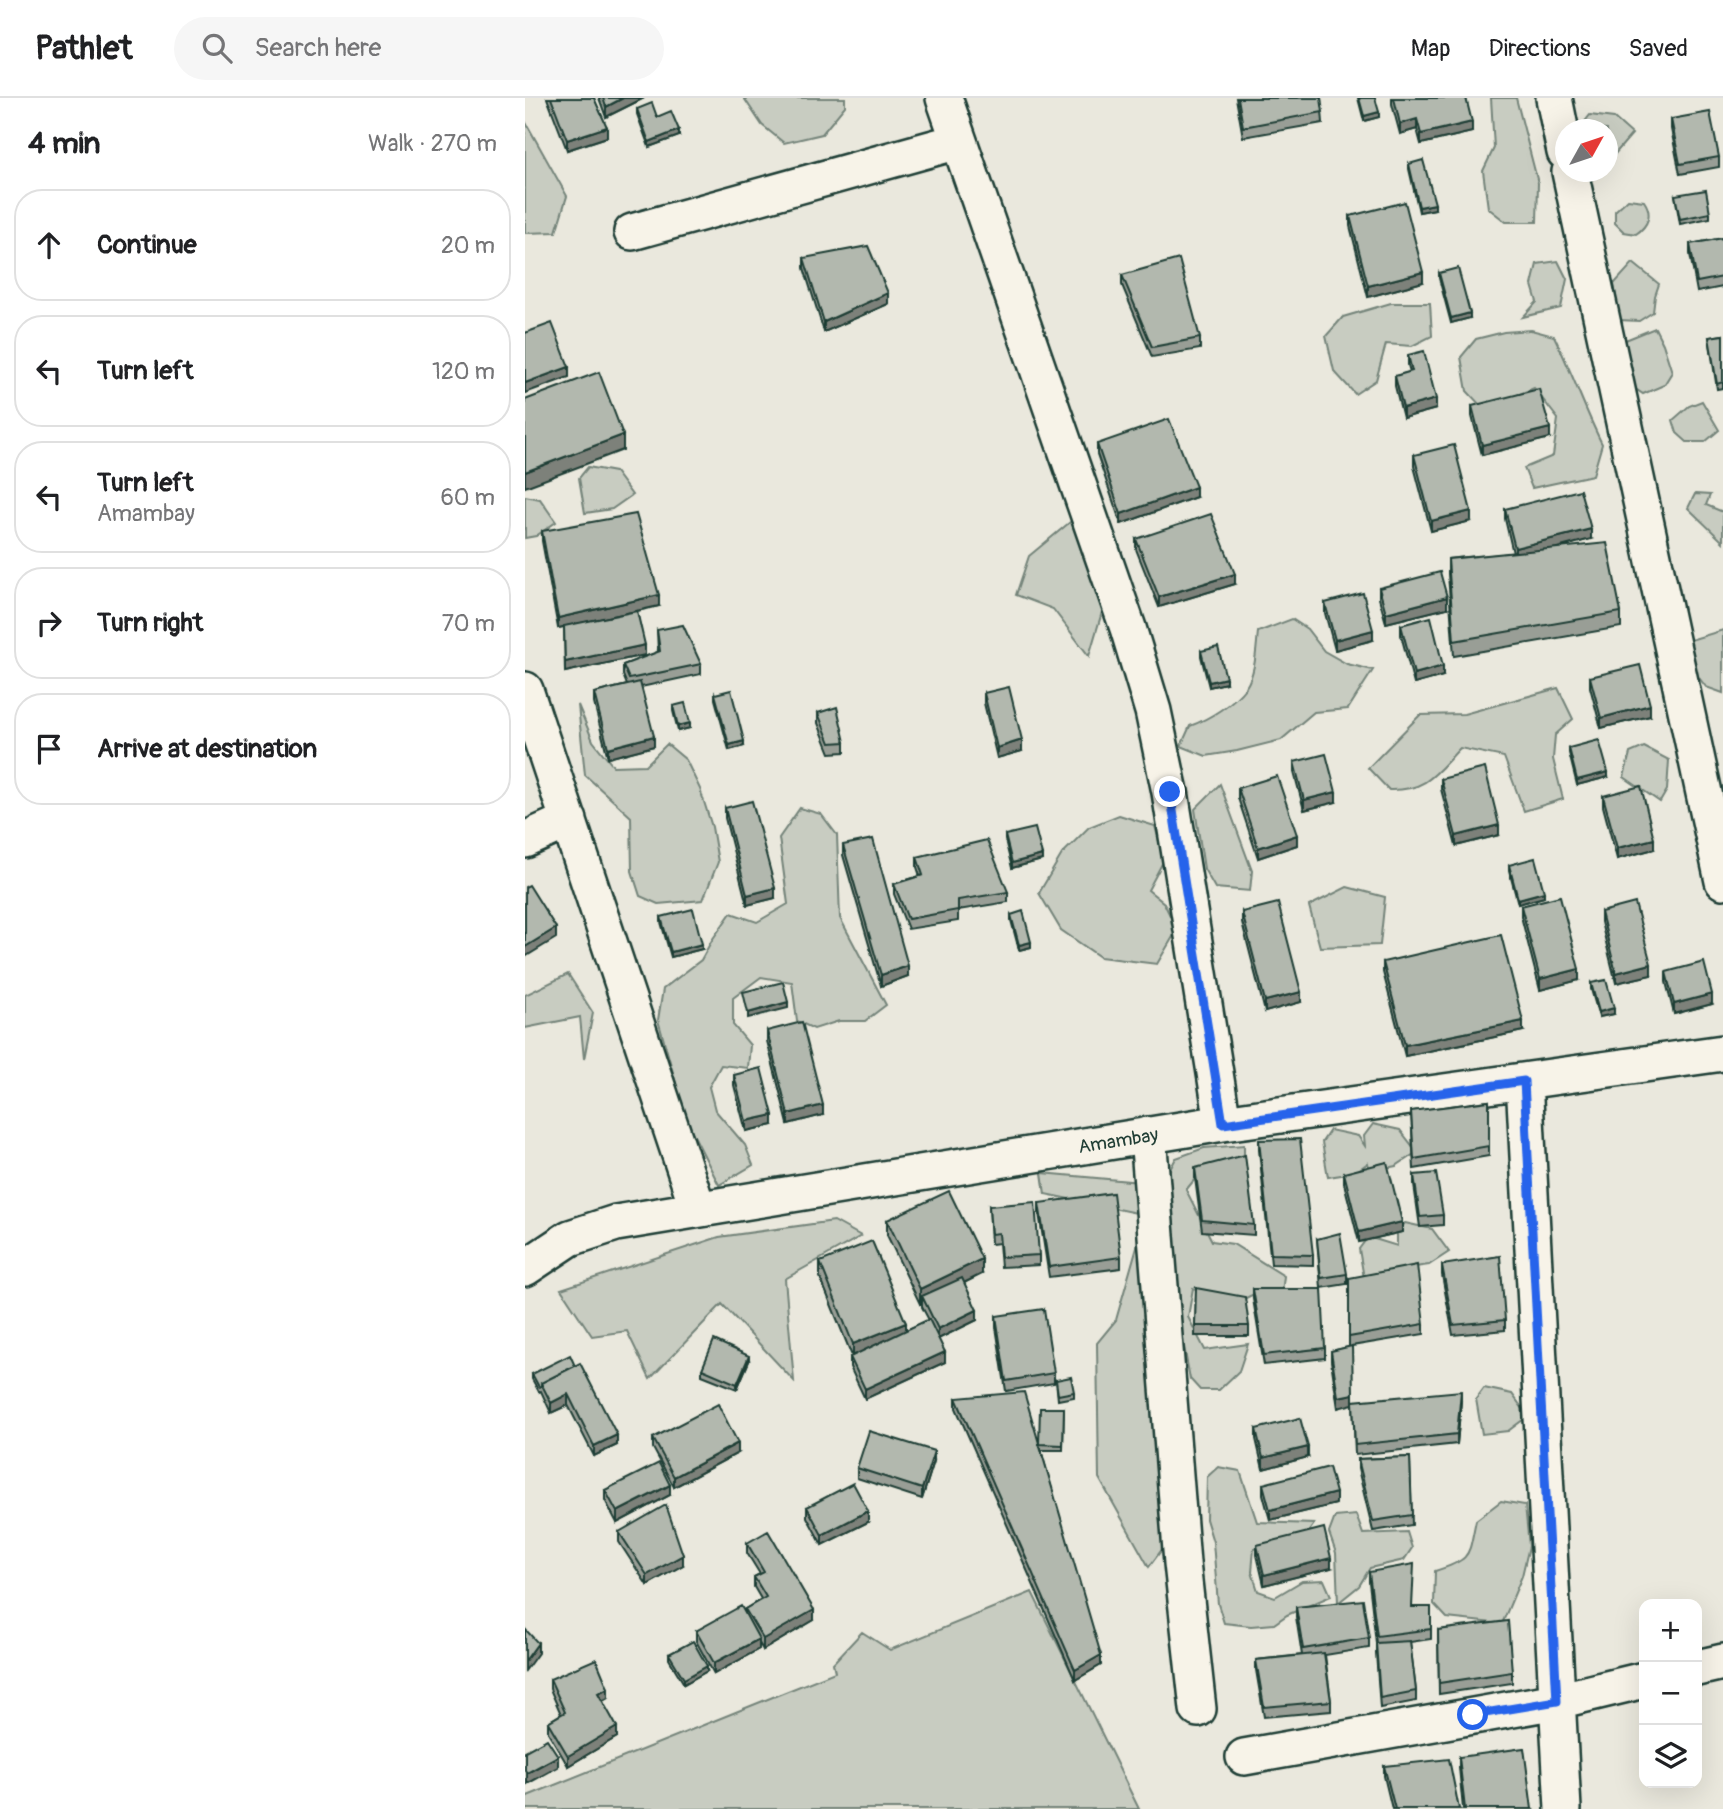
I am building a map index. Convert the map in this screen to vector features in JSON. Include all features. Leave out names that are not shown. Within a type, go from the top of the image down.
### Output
[{"type":"street","points":[[945,98],[1128,628],[1153,711],[1170,792],[1223,1124]]},
{"type":"street","points":[[1554,98],[1559,119]]},
{"type":"street","points":[[632,232],[959,141]]},
{"type":"street","points":[[1572,182],[1723,881]]},
{"type":"street","points":[[525,690],[698,1209]]},
{"type":"street","points":[[525,840],[569,820]]},
{"type":"street","name":"Amambay","points":[[525,1268],[571,1238],[616,1223],[1148,1135],[1723,1053]]},
{"type":"street","points":[[1524,1081],[1563,1809]]},
{"type":"street","points":[[1148,1135],[1181,1549],[1198,1709]]},
{"type":"street","points":[[1702,1667],[1723,1662]]},
{"type":"street","points":[[1244,1757],[1557,1701],[1639,1681]]},
{"type":"shaded area","points":[[744,98],[845,98],[845,106],[822,134],[784,143],[762,125]]},
{"type":"shaded area","points":[[1491,98],[1516,98],[1538,183],[1537,222],[1506,222],[1488,208],[1483,171],[1494,148]]},
{"type":"shaded area","points":[[1590,115],[1615,119],[1587,119]]},
{"type":"shaded area","points":[[525,121],[567,196],[556,232],[525,233]]},
{"type":"shaded area","points":[[1618,122],[1632,134],[1618,150]]},
{"type":"shaded area","points":[[1628,199],[1644,201],[1647,206],[1649,215],[1646,223],[1636,234],[1624,232],[1615,223],[1615,211]]},
{"type":"shaded area","points":[[1558,261],[1567,279],[1561,308],[1523,317],[1537,302],[1532,285],[1537,264]]},
{"type":"shaded area","points":[[1633,263],[1659,284],[1653,312],[1639,321],[1619,320],[1614,284]]},
{"type":"shaded area","points":[[1391,303],[1430,303],[1432,336],[1412,346],[1386,344],[1376,380],[1355,394],[1334,371],[1326,336],[1343,317]]},
{"type":"shaded area","points":[[1655,328],[1672,372],[1664,385],[1643,394],[1628,384],[1623,341]]},
{"type":"shaded area","points":[[1531,330],[1554,336],[1602,444],[1593,475],[1532,488],[1524,468],[1553,456],[1558,419],[1534,388],[1510,398],[1480,405],[1467,391],[1461,357],[1476,339],[1504,332]]},
{"type":"shaded area","points":[[1702,401],[1719,430],[1705,442],[1687,442],[1677,433],[1673,420],[1689,406]]},
{"type":"shaded area","points":[[588,467],[615,472],[632,495],[612,509],[585,513],[579,478]]},
{"type":"shaded area","points":[[1695,494],[1710,495],[1706,505],[1723,512],[1723,542],[1688,508]]},
{"type":"shaded area","points":[[525,496],[540,499],[556,522],[536,536],[525,538]]},
{"type":"shaded area","points":[[1087,508],[1118,558],[1089,656],[1053,609],[1016,595],[1029,556]]},
{"type":"shaded area","points":[[1292,619],[1307,629],[1324,651],[1347,664],[1373,670],[1348,709],[1314,712],[1281,740],[1237,751],[1206,756],[1181,746],[1190,726],[1220,710],[1246,687],[1254,667],[1258,632]]},
{"type":"shaded area","points":[[1723,630],[1723,693],[1706,687],[1687,662],[1687,641]]},
{"type":"shaded area","points":[[1558,688],[1573,719],[1555,735],[1553,759],[1563,799],[1524,811],[1504,757],[1460,748],[1430,779],[1402,790],[1389,790],[1368,768],[1420,715],[1464,714]]},
{"type":"shaded area","points":[[578,705],[593,741],[613,766],[646,765],[667,744],[686,760],[700,789],[712,827],[718,862],[703,900],[658,904],[640,896],[632,871],[631,817],[585,775]]},
{"type":"shaded area","points":[[1644,747],[1669,760],[1667,790],[1660,802],[1624,777],[1630,753]]},
{"type":"shaded area","points":[[1220,784],[1252,871],[1250,891],[1215,888],[1204,869],[1195,809]]},
{"type":"shaded area","points":[[800,808],[821,814],[837,835],[840,918],[886,1005],[865,1021],[839,1021],[814,1029],[797,1021],[792,982],[761,977],[733,998],[733,1025],[750,1045],[748,1068],[721,1065],[709,1087],[715,1110],[745,1145],[753,1165],[719,1185],[680,1108],[676,1083],[658,1020],[663,989],[701,960],[731,913],[757,922],[788,904],[779,838]]},
{"type":"shaded area","points":[[1119,815],[1155,826],[1164,860],[1148,890],[1164,903],[1177,930],[1157,964],[1100,957],[1061,930],[1039,893],[1062,854],[1089,827]]},
{"type":"shaded area","points":[[1347,887],[1385,897],[1380,945],[1320,947],[1309,906]]},
{"type":"shaded area","points":[[568,974],[593,1013],[584,1059],[580,1017],[525,1028],[525,995]]},
{"type":"shaded area","points":[[1373,1124],[1400,1130],[1417,1152],[1396,1166],[1370,1171],[1368,1163],[1354,1173],[1328,1177],[1322,1142],[1330,1130],[1358,1136],[1365,1146],[1364,1136]]},
{"type":"shaded area","points":[[1244,1145],[1244,1158],[1204,1168],[1186,1190],[1212,1241],[1233,1244],[1284,1276],[1282,1293],[1258,1292],[1244,1299],[1223,1298],[1193,1288],[1188,1317],[1205,1350],[1248,1344],[1239,1371],[1219,1390],[1200,1390],[1190,1379],[1179,1319],[1166,1177],[1176,1158],[1204,1148]]},
{"type":"shaded area","points":[[1042,1173],[1151,1183],[1177,1529],[1149,1567],[1099,1478],[1097,1343],[1116,1320],[1146,1215],[1045,1194]]},
{"type":"shaded area","points":[[834,1221],[861,1236],[785,1279],[794,1381],[722,1304],[650,1379],[627,1331],[592,1336],[561,1289],[719,1237]]},
{"type":"shaded area","points":[[1405,1223],[1432,1229],[1449,1252],[1429,1265],[1408,1268],[1365,1284],[1359,1249],[1368,1237],[1397,1246],[1397,1234]]},
{"type":"shaded area","points":[[1484,1388],[1512,1394],[1528,1416],[1508,1431],[1482,1434],[1476,1399]]},
{"type":"shaded area","points":[[1218,1467],[1240,1471],[1257,1522],[1314,1524],[1305,1537],[1254,1548],[1252,1572],[1258,1591],[1275,1597],[1302,1581],[1324,1580],[1331,1596],[1287,1615],[1274,1624],[1251,1626],[1224,1623],[1218,1604],[1213,1542],[1206,1519],[1207,1477]]},
{"type":"shaded area","points":[[1501,1501],[1525,1505],[1529,1546],[1522,1576],[1502,1624],[1447,1618],[1434,1604],[1435,1571],[1463,1559],[1470,1549],[1476,1520]]},
{"type":"shaded area","points":[[1356,1515],[1363,1534],[1407,1532],[1412,1548],[1404,1560],[1370,1568],[1359,1586],[1338,1603],[1336,1553],[1329,1533],[1335,1517]]},
{"type":"shaded area","points":[[1032,1592],[1139,1809],[525,1809],[525,1797],[835,1672],[833,1663],[862,1632],[890,1650]]},
{"type":"building","points":[[551,98],[594,98],[607,127],[567,140]]},
{"type":"building","points":[[603,98],[623,98],[606,107]]},
{"type":"building","points":[[1238,98],[1321,98],[1323,112],[1243,127]]},
{"type":"building","points":[[1359,98],[1375,98],[1379,112],[1364,116]]},
{"type":"building","points":[[1394,98],[1466,98],[1472,122],[1421,134],[1417,119],[1400,124]]},
{"type":"building","points":[[652,103],[657,117],[671,111],[679,130],[649,142],[637,109]]},
{"type":"building","points":[[1710,112],[1719,157],[1680,164],[1671,119]]},
{"type":"building","points":[[1423,160],[1435,204],[1419,207],[1409,164]]},
{"type":"building","points":[[1706,190],[1710,213],[1680,219],[1675,195]]},
{"type":"building","points":[[1405,202],[1423,272],[1368,286],[1350,216]]},
{"type":"building","points":[[1723,238],[1723,277],[1697,282],[1690,244]]},
{"type":"building","points":[[868,246],[888,293],[824,322],[804,258]]},
{"type":"building","points":[[1179,259],[1200,338],[1152,347],[1122,275]]},
{"type":"building","points":[[1458,268],[1470,313],[1451,318],[1439,273]]},
{"type":"building","points":[[552,323],[569,367],[525,383],[525,333]]},
{"type":"building","points":[[1723,335],[1723,382],[1717,384],[1709,337]]},
{"type":"building","points":[[1424,351],[1436,399],[1403,408],[1395,376],[1412,371],[1408,355]]},
{"type":"building","points":[[599,372],[623,435],[525,472],[525,400]]},
{"type":"building","points":[[1539,389],[1550,428],[1482,445],[1472,406]]},
{"type":"building","points":[[1169,419],[1196,487],[1121,514],[1097,444]]},
{"type":"building","points":[[1454,445],[1471,511],[1431,521],[1414,455]]},
{"type":"building","points":[[1580,490],[1591,529],[1515,548],[1505,509]]},
{"type":"building","points":[[636,514],[659,595],[558,618],[542,531]]},
{"type":"building","points":[[1211,514],[1235,574],[1159,597],[1136,539]]},
{"type":"building","points":[[1607,543],[1621,612],[1454,641],[1448,559]]},
{"type":"building","points":[[1440,572],[1447,597],[1386,613],[1379,588]]},
{"type":"building","points":[[1363,593],[1373,630],[1335,640],[1325,603]]},
{"type":"building","points":[[637,611],[645,645],[565,662],[564,626]]},
{"type":"building","points":[[1431,617],[1443,666],[1414,674],[1401,625]]},
{"type":"building","points":[[683,625],[701,664],[629,679],[623,665],[660,651],[657,630]]},
{"type":"building","points":[[1218,647],[1226,678],[1209,682],[1201,651]]},
{"type":"building","points":[[1640,665],[1650,705],[1601,718],[1590,677]]},
{"type":"building","points":[[640,682],[654,736],[608,748],[594,693]]},
{"type":"building","points":[[1009,687],[1022,740],[997,748],[984,693]]},
{"type":"building","points":[[731,690],[744,741],[729,745],[715,694]]},
{"type":"building","points":[[685,703],[690,723],[678,726],[673,706]]},
{"type":"building","points":[[837,707],[845,742],[830,743],[818,713]]},
{"type":"building","points":[[1599,740],[1608,772],[1577,780],[1569,748]]},
{"type":"building","points":[[1326,754],[1336,792],[1304,800],[1294,762]]},
{"type":"building","points":[[1485,768],[1499,825],[1456,836],[1441,779]]},
{"type":"building","points":[[1277,776],[1297,835],[1258,848],[1238,788]]},
{"type":"building","points":[[1641,786],[1654,839],[1617,848],[1603,796]]},
{"type":"building","points":[[752,801],[775,888],[747,895],[725,808]]},
{"type":"building","points":[[1035,828],[1042,855],[1012,863],[1005,835]]},
{"type":"building","points":[[873,839],[908,966],[881,975],[843,845]]},
{"type":"building","points":[[987,840],[1008,892],[958,900],[958,910],[908,919],[894,884],[923,875],[917,857]]},
{"type":"building","points":[[1535,858],[1544,892],[1518,899],[1509,865]]},
{"type":"building","points":[[529,885],[556,928],[525,947],[525,887]]},
{"type":"building","points":[[1560,896],[1579,969],[1540,979],[1521,906]]},
{"type":"building","points":[[1278,903],[1301,992],[1265,1001],[1242,912]]},
{"type":"building","points":[[1635,903],[1651,964],[1616,973],[1601,912]]},
{"type":"building","points":[[693,909],[702,944],[671,952],[661,917]]},
{"type":"building","points":[[1023,911],[1031,942],[1019,945],[1011,915]]},
{"type":"building","points":[[1501,935],[1523,1021],[1405,1045],[1383,962]]},
{"type":"building","points":[[1704,962],[1712,994],[1674,1004],[1666,972]]},
{"type":"building","points":[[1606,980],[1614,1008],[1599,1012],[1591,983]]},
{"type":"building","points":[[783,982],[788,1002],[748,1013],[743,992]]},
{"type":"building","points":[[802,1022],[823,1105],[788,1114],[767,1031]]},
{"type":"building","points":[[761,1068],[773,1115],[746,1121],[734,1075]]},
{"type":"building","points":[[1489,1101],[1489,1146],[1414,1159],[1411,1111]]},
{"type":"building","points":[[1300,1139],[1313,1255],[1271,1254],[1259,1140]]},
{"type":"building","points":[[1245,1155],[1254,1225],[1202,1220],[1195,1168]]},
{"type":"building","points":[[1387,1162],[1402,1222],[1359,1232],[1344,1173]]},
{"type":"building","points":[[1436,1173],[1443,1215],[1420,1217],[1414,1175]]},
{"type":"building","points":[[949,1191],[982,1259],[920,1289],[887,1220]]},
{"type":"building","points":[[1113,1193],[1121,1257],[1049,1267],[1039,1203]]},
{"type":"building","points":[[1035,1202],[1039,1255],[1001,1257],[999,1233],[991,1234],[989,1206]]},
{"type":"building","points":[[1340,1233],[1347,1274],[1321,1278],[1317,1239]]},
{"type":"building","points":[[872,1241],[906,1323],[853,1344],[820,1262]]},
{"type":"building","points":[[1500,1256],[1505,1320],[1453,1325],[1442,1265]]},
{"type":"building","points":[[1417,1265],[1424,1324],[1349,1337],[1349,1278]]},
{"type":"building","points":[[962,1278],[977,1310],[938,1329],[922,1296]]},
{"type":"building","points":[[1196,1288],[1245,1297],[1249,1326],[1195,1326]]},
{"type":"building","points":[[1253,1289],[1322,1289],[1325,1348],[1264,1355]]},
{"type":"building","points":[[1044,1309],[1054,1373],[1006,1381],[996,1316]]},
{"type":"building","points":[[929,1319],[945,1352],[865,1389],[850,1357]]},
{"type":"building","points":[[714,1340],[749,1356],[737,1384],[702,1369]]},
{"type":"building","points":[[1352,1346],[1353,1394],[1338,1397],[1331,1351]]},
{"type":"building","points":[[570,1355],[575,1366],[541,1383],[539,1387],[532,1374]]},
{"type":"building","points":[[580,1363],[617,1435],[594,1446],[568,1394],[551,1403],[541,1383]]},
{"type":"building","points":[[1071,1377],[1074,1392],[1058,1395],[1056,1380]]},
{"type":"building","points":[[1461,1391],[1457,1434],[1355,1445],[1353,1401]]},
{"type":"building","points":[[1024,1392],[1101,1655],[1075,1670],[956,1398]]},
{"type":"building","points":[[718,1404],[738,1443],[674,1477],[653,1438]]},
{"type":"building","points":[[1040,1408],[1064,1408],[1063,1445],[1039,1444]]},
{"type":"building","points":[[1300,1418],[1308,1447],[1263,1458],[1256,1429]]},
{"type":"building","points":[[869,1431],[934,1451],[922,1489],[857,1468]]},
{"type":"building","points":[[1410,1457],[1412,1515],[1373,1521],[1358,1459]]},
{"type":"building","points":[[659,1463],[670,1485],[617,1512],[605,1490]]},
{"type":"building","points":[[1329,1467],[1336,1493],[1270,1510],[1263,1484]]},
{"type":"building","points":[[853,1483],[868,1511],[822,1535],[807,1507]]},
{"type":"building","points":[[666,1505],[683,1555],[647,1575],[619,1532]]},
{"type":"building","points":[[1324,1528],[1331,1558],[1264,1575],[1257,1545]]},
{"type":"building","points":[[768,1531],[814,1610],[763,1639],[745,1609],[766,1597],[754,1577],[764,1572],[747,1543]]},
{"type":"building","points":[[1414,1564],[1412,1607],[1431,1607],[1431,1629],[1377,1636],[1369,1572]]},
{"type":"building","points":[[1363,1600],[1369,1638],[1303,1649],[1296,1607]]},
{"type":"building","points":[[741,1606],[759,1639],[714,1663],[696,1631]]},
{"type":"building","points":[[1508,1621],[1512,1672],[1439,1683],[1438,1630]]},
{"type":"building","points":[[525,1629],[538,1643],[525,1661]]},
{"type":"building","points":[[693,1641],[707,1666],[684,1679],[669,1654]]},
{"type":"building","points":[[1410,1641],[1416,1691],[1380,1698],[1376,1643]]},
{"type":"building","points":[[1324,1653],[1331,1701],[1264,1707],[1256,1660]]},
{"type":"building","points":[[596,1659],[608,1688],[598,1693],[617,1727],[568,1756],[548,1722],[565,1712],[550,1679]]},
{"type":"building","points":[[547,1739],[558,1756],[527,1773],[525,1751]]},
{"type":"building","points":[[1524,1748],[1532,1809],[1465,1809],[1459,1757]]},
{"type":"building","points":[[1449,1759],[1459,1809],[1395,1809],[1384,1766]]},
{"type":"route","points":[[1170,792],[1223,1124],[1524,1081],[1557,1701],[1473,1715]]}]
